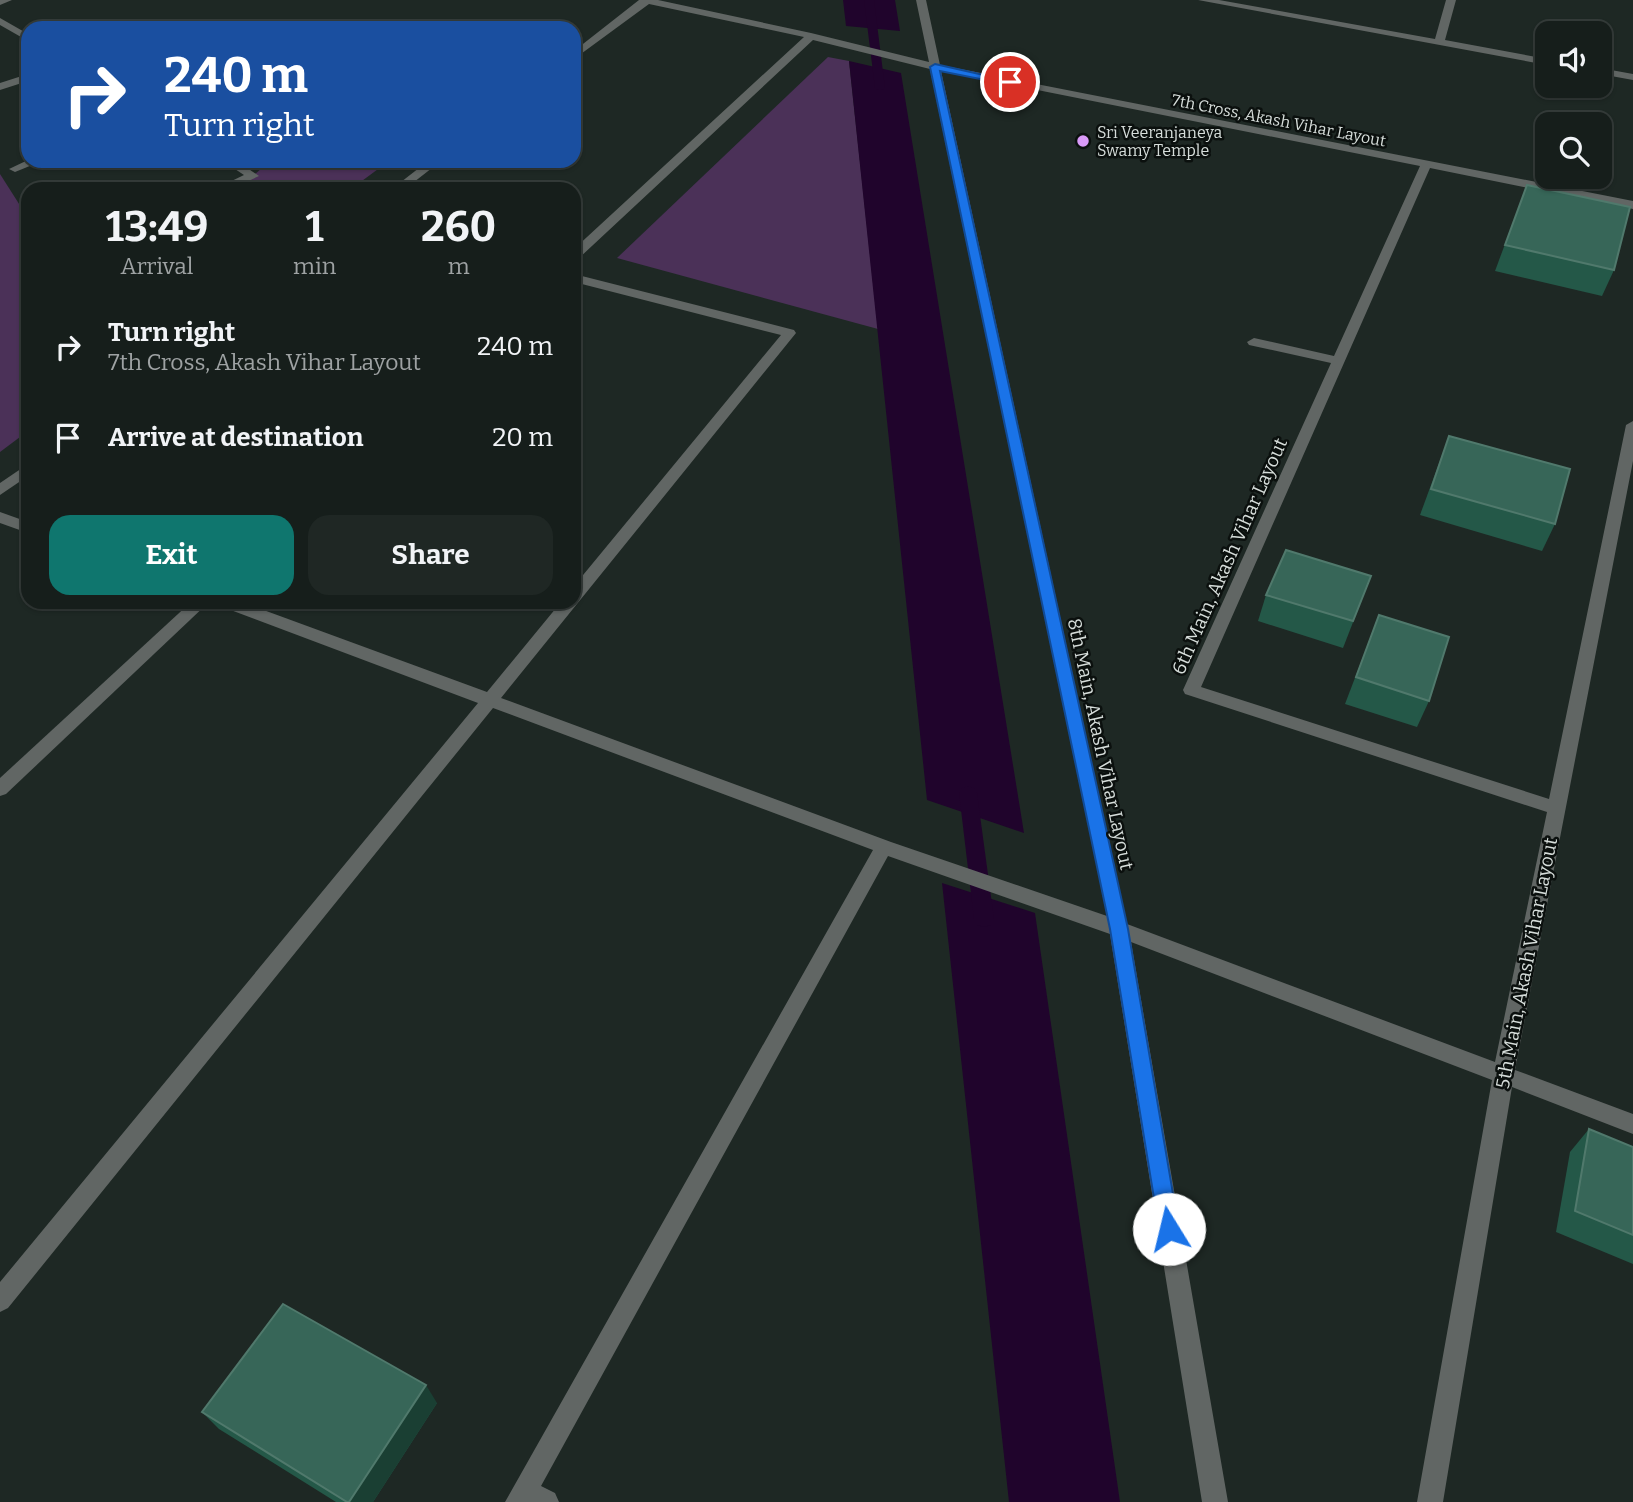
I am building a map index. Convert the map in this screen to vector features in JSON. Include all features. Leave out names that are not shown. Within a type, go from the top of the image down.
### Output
[{"type":"street","points":[[0,2],[7,0]]},
{"type":"street","points":[[581,51],[646,0]]},
{"type":"street","name":"7th Cross, Akash Vihar Layout","points":[[646,0],[811,36],[927,65],[1633,205]]},
{"type":"street","name":"8th Main, Akash Vihar Layout","points":[[921,0],[927,65],[1119,929],[1215,1502]]},
{"type":"street","points":[[1203,0],[1535,60]]},
{"type":"street","points":[[1439,42],[1451,0]]},
{"type":"street","points":[[0,21],[21,34]]},
{"type":"street","points":[[581,250],[811,36]]},
{"type":"street","points":[[1612,73],[1633,77]]},
{"type":"street","points":[[0,87],[21,80]]},
{"type":"street","name":"6th Main, Akash Vihar Layout","points":[[1426,165],[1336,360],[1191,690],[1556,808]]},
{"type":"street","points":[[15,169],[21,167]]},
{"type":"street","points":[[238,182],[253,176],[240,168]]},
{"type":"street","points":[[407,182],[426,168]]},
{"type":"street","points":[[581,280],[789,333],[581,588]]},
{"type":"street","points":[[1254,342],[1336,360]]},
{"type":"street","name":"5th Main, Akash Vihar Layout","points":[[1430,1502],[1503,1076],[1633,425]]},
{"type":"street","points":[[0,490],[21,474]]},
{"type":"street","points":[[0,517],[21,525]]},
{"type":"street","points":[[0,789],[193,609]]},
{"type":"street","points":[[245,609],[884,847],[1083,915],[1633,1124]]},
{"type":"street","points":[[0,1300],[564,609]]},
{"type":"street","points":[[530,1498],[884,847]]},
{"type":"shaded area","points":[[843,0],[895,0],[900,31],[846,26]]},
{"type":"shaded area","points":[[828,57],[849,61],[878,329],[617,258]]},
{"type":"shaded area","points":[[849,61],[901,73],[1024,833],[927,800]]},
{"type":"shaded area","points":[[262,168],[380,168],[360,182],[246,182]]},
{"type":"shaded area","points":[[0,174],[21,207],[21,436],[0,452]]},
{"type":"shaded area","points":[[942,883],[1035,913],[1120,1502],[1009,1502]]},
{"type":"building","points":[[1527,185],[1535,189],[1630,207],[1614,270],[1505,245]]},
{"type":"building","points":[[1449,436],[1570,469],[1555,524],[1431,489]]},
{"type":"building","points":[[1286,550],[1371,576],[1353,621],[1266,595]]},
{"type":"building","points":[[1379,615],[1449,637],[1429,701],[1356,677]]},
{"type":"building","points":[[1589,1129],[1633,1147],[1633,1235],[1575,1211]]},
{"type":"building","points":[[283,1304],[426,1385],[349,1502],[202,1412]]},
{"type":"waterway","points":[[869,0],[880,88]]},
{"type":"waterway","points":[[968,793],[984,919]]},
{"type":"place","name":"Sri Veeranjaneya Swamy Temple","points":[[1083,141]]},
{"type":"route","points":[[1010,82],[935,67],[1119,929],[1169,1229]]}]
